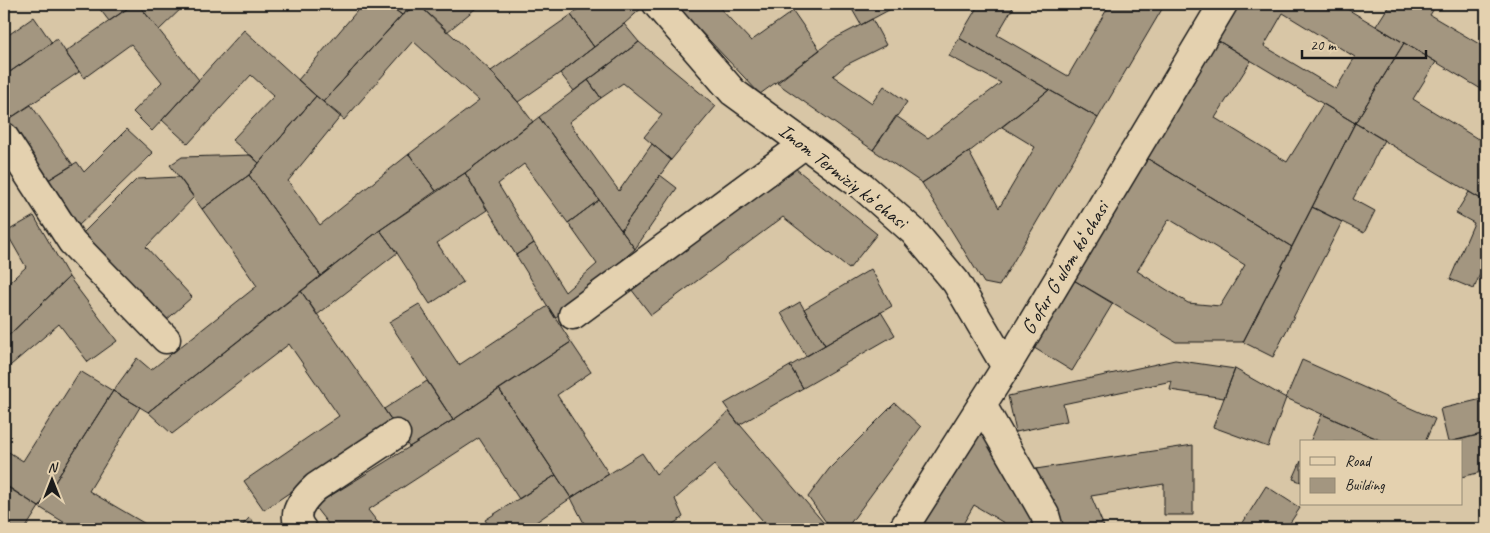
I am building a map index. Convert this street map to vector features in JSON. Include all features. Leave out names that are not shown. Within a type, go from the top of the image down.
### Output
[{"type":"street","name":"Imom Termiziy koʻchasi","points":[[656,4],[733,92],[862,186],[914,232],[956,282],[1006,367]]},
{"type":"street","name":"Gʻofur Gʻulom koʻchasi","points":[[902,529],[1006,367],[1223,4]]},
{"type":"street","points":[[4,137],[72,242],[166,339]]},
{"type":"street","points":[[573,315],[805,144]]},
{"type":"street","points":[[982,405],[1045,515],[1049,529]]},
{"type":"street","points":[[302,529],[298,525],[298,508],[305,497],[316,487],[396,434]]},
{"type":"building","points":[[96,4],[134,4],[109,21]]},
{"type":"building","points":[[134,4],[138,4],[199,80],[152,131],[133,112],[162,82],[131,44],[84,78],[65,52]]},
{"type":"building","points":[[138,4],[186,4],[159,30]]},
{"type":"building","points":[[363,4],[387,4],[402,15],[323,102],[298,80]]},
{"type":"building","points":[[387,4],[418,4],[402,15]]},
{"type":"building","points":[[418,4],[491,71],[533,122],[465,173],[436,191],[409,154],[479,101],[413,41],[344,120],[323,102],[402,15]]},
{"type":"building","points":[[418,4],[481,4],[447,32]]},
{"type":"building","points":[[582,4],[645,5],[594,47],[571,15]]},
{"type":"building","points":[[675,4],[716,4],[751,41],[793,11],[820,50],[760,94]]},
{"type":"building","points":[[849,4],[900,4],[861,25]]},
{"type":"building","points":[[979,4],[1015,4],[997,35],[1068,76],[1110,4],[1165,4],[1098,118],[959,38]]},
{"type":"building","points":[[1239,4],[1339,4],[1404,43],[1355,123],[1217,40]],"holes":[[[1283,13],[1355,57],[1336,89],[1264,46]]]},
{"type":"building","points":[[1390,4],[1437,4],[1430,15],[1486,48],[1486,92],[1376,26]]},
{"type":"building","points":[[571,15],[594,47],[518,102],[491,71]]},
{"type":"building","points":[[34,17],[52,43],[4,76],[4,38]]},
{"type":"building","points":[[872,19],[886,45],[846,65],[833,76],[872,103],[884,86],[907,102],[873,150],[777,83],[832,40]]},
{"type":"building","points":[[624,24],[639,42],[574,91],[560,73]]},
{"type":"building","points":[[244,30],[316,96],[259,163],[232,140],[274,96],[251,75],[188,144],[162,120]]},
{"type":"building","points":[[959,38],[1049,90],[969,152],[922,183],[873,150],[896,116],[928,138],[1001,83],[949,56]]},
{"type":"building","points":[[57,39],[79,72],[6,121],[4,117],[4,76]]},
{"type":"building","points":[[1217,40],[1251,61],[1215,118],[1287,162],[1323,104],[1355,123],[1292,247],[1145,157]]},
{"type":"building","points":[[639,42],[716,106],[671,160],[644,137],[662,115],[623,83],[601,98],[588,80]]},
{"type":"building","points":[[1404,43],[1436,62],[1413,99],[1478,139],[1486,125],[1486,202],[1355,123]]},
{"type":"building","points":[[588,80],[601,98],[569,122],[619,191],[652,144],[671,160],[621,230],[539,117]]},
{"type":"building","points":[[1049,90],[1098,118],[999,286],[984,283],[922,183],[969,152],[999,208],[1035,147],[1002,127]]},
{"type":"building","points":[[316,96],[341,116],[288,181],[320,225],[409,154],[436,191],[380,230],[321,276],[249,175]]},
{"type":"building","points":[[31,105],[73,165],[45,182],[6,121]]},
{"type":"building","points":[[539,117],[599,200],[568,223],[524,164],[498,184],[534,243],[516,255],[465,173]]},
{"type":"building","points":[[1355,123],[1384,140],[1353,199],[1375,211],[1364,233],[1312,207]]},
{"type":"building","points":[[127,129],[153,153],[72,232],[45,182],[77,162],[84,172]]},
{"type":"building","points":[[251,155],[259,163],[249,175],[202,209],[170,165],[182,157]]},
{"type":"building","points":[[1145,157],[1292,247],[1243,342],[1176,342],[1072,279]],"holes":[[[1169,219],[1245,265],[1220,306],[1188,303],[1137,271]]]},
{"type":"building","points":[[790,164],[877,234],[849,269],[783,217],[651,315],[628,285]]},
{"type":"building","points":[[465,173],[487,210],[437,243],[463,282],[430,304],[380,230]]},
{"type":"building","points":[[249,175],[321,276],[148,412],[113,391],[137,358],[151,370],[257,286],[202,209]]},
{"type":"building","points":[[660,175],[677,188],[635,249],[621,230]]},
{"type":"building","points":[[179,177],[194,197],[146,247],[192,297],[162,324],[80,236],[137,179]]},
{"type":"building","points":[[1469,192],[1486,202],[1486,259],[1474,289],[1450,279],[1474,223],[1456,213]]},
{"type":"building","points":[[599,200],[635,249],[555,318],[516,255],[534,243],[565,292],[597,264],[568,223]]},
{"type":"building","points":[[1312,207],[1342,222],[1273,357],[1243,342]]},
{"type":"building","points":[[34,216],[69,277],[4,340],[4,287],[26,267],[6,232]]},
{"type":"building","points":[[380,230],[397,253],[317,315],[301,291]]},
{"type":"building","points":[[871,269],[892,306],[825,345],[804,309]]},
{"type":"building","points":[[69,277],[117,341],[88,362],[59,324],[4,371],[4,340]]},
{"type":"building","points":[[1072,279],[1113,303],[1072,371],[1031,346]]},
{"type":"building","points":[[301,291],[393,422],[264,510],[244,481],[339,416],[289,344],[172,434],[148,412]]},
{"type":"building","points":[[800,302],[825,345],[806,356],[781,313]]},
{"type":"building","points":[[419,304],[459,365],[548,306],[571,342],[453,420],[389,322]]},
{"type":"building","points":[[881,312],[895,335],[803,388],[790,366]]},
{"type":"building","points":[[571,342],[591,372],[557,395],[609,474],[571,498],[499,389]]},
{"type":"building","points":[[1175,360],[1235,369],[1224,398],[1170,390],[1172,381],[1063,404],[1067,421],[1016,432],[1008,396]]},
{"type":"building","points":[[1302,360],[1435,419],[1426,440],[1380,440],[1286,398]]},
{"type":"building","points":[[790,366],[803,388],[739,425],[724,404]]},
{"type":"building","points":[[1235,369],[1286,398],[1268,447],[1213,427]]},
{"type":"building","points":[[80,371],[113,391],[39,507],[4,485],[4,449],[23,461]]},
{"type":"building","points":[[427,381],[453,420],[409,447],[384,409]]},
{"type":"building","points":[[499,389],[556,475],[519,499],[479,438],[368,510],[383,529],[332,529],[314,506],[453,420]]},
{"type":"building","points":[[113,391],[140,407],[89,491],[154,529],[75,529],[39,507]]},
{"type":"building","points":[[1486,398],[1486,433],[1456,440],[1448,440],[1440,409]]},
{"type":"building","points":[[895,403],[921,427],[846,529],[831,529],[808,497],[829,469]]},
{"type":"building","points":[[729,412],[829,529],[770,529],[714,465],[675,499],[683,517],[666,529],[587,529],[571,498],[642,453],[656,474]]},
{"type":"building","points":[[1322,414],[1380,440],[1311,440]]},
{"type":"building","points":[[983,420],[1038,529],[1014,529],[974,505],[960,529],[916,529]]},
{"type":"building","points":[[1486,433],[1486,471],[1462,477],[1462,440],[1459,440]]},
{"type":"building","points":[[1193,445],[1193,515],[1164,515],[1164,484],[1091,496],[1105,529],[1061,529],[1036,469]]},
{"type":"building","points":[[1300,463],[1300,482],[1293,479]]},
{"type":"building","points":[[556,475],[571,498],[526,529],[491,529],[485,520]]},
{"type":"building","points":[[7,486],[39,507],[25,529],[4,529],[4,491]]},
{"type":"building","points":[[1266,486],[1300,508],[1286,529],[1239,529]]},
{"type":"building","points":[[249,518],[262,529],[239,529]]}]
